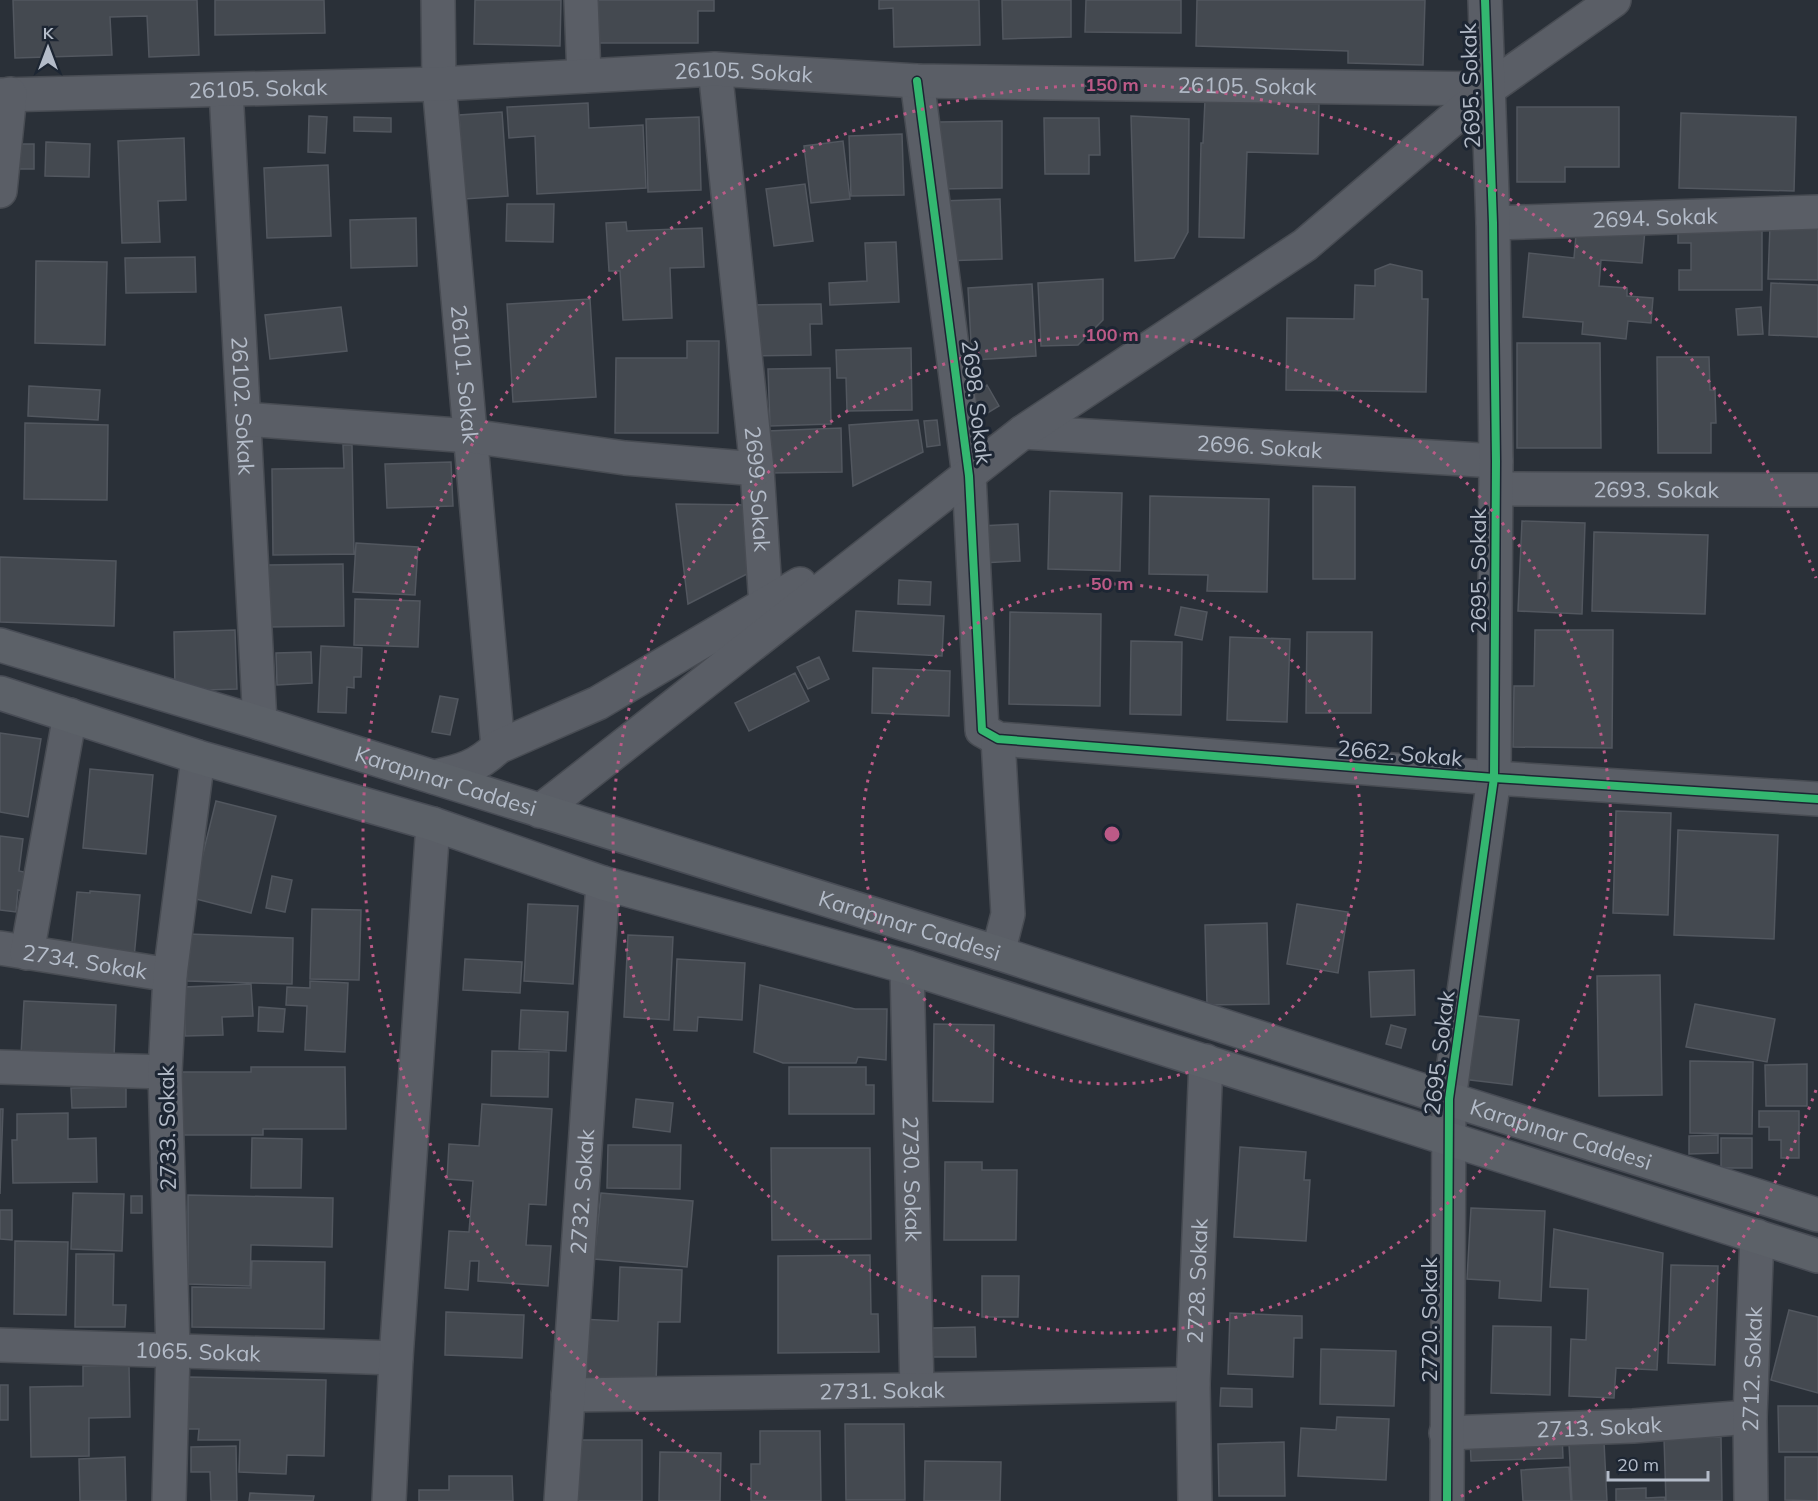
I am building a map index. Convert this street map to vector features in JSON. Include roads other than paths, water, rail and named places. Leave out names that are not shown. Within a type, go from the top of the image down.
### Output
[{"type":"main road","name":"Karapınar Caddesi","points":[[0,645],[435,777],[998,953],[1449,1099],[1818,1215]]},
{"type":"main road","name":"Karapınar Caddesi","points":[[0,693],[198,756],[433,824],[603,883],[907,967],[1818,1256]]},
{"type":"street","name":"26101. Sokak","points":[[438,0],[439,84],[498,747]]},
{"type":"street","points":[[581,0],[584,76]]},
{"type":"street","name":"2695. Sokak","points":[[1448,1140],[1449,1099],[1494,778],[1496,475],[1493,224],[1485,0]]},
{"type":"street","points":[[540,811],[1023,432],[1305,245],[1488,89],[1614,0]]},
{"type":"street","name":"26105. Sokak","points":[[5,94],[439,84],[715,69],[918,81],[1488,89]]},
{"type":"street","name":"2699. Sokak","points":[[715,69],[757,469],[766,606]]},
{"type":"street","name":"2698. Sokak","points":[[918,81],[969,476],[990,734],[1008,914],[998,953]]},
{"type":"street","name":"26102. Sokak","points":[[226,90],[260,723]]},
{"type":"street","points":[[0,191],[5,94]]},
{"type":"street","name":"2694. Sokak","points":[[1493,224],[1818,212]]},
{"type":"street","points":[[244,418],[470,436],[624,458],[757,469]]},
{"type":"street","name":"2696. Sokak","points":[[1023,432],[1496,475]]},
{"type":"street","name":"2693. Sokak","points":[[1496,475],[1818,490]]},
{"type":"street","points":[[435,777],[466,770],[487,758],[498,747],[598,703],[766,606],[969,476]]},
{"type":"street","points":[[14,951],[70,715]]},
{"type":"street","name":"2662. Sokak","points":[[990,734],[1494,778],[1818,799]]},
{"type":"street","name":"2733. Sokak","points":[[169,1501],[173,1350],[165,1072],[170,975],[198,756]]},
{"type":"street","points":[[389,1501],[396,1358],[433,824]]},
{"type":"street","name":"2732. Sokak","points":[[561,1501],[603,883]]},
{"type":"street","name":"2734. Sokak","points":[[14,951],[170,975]]},
{"type":"street","name":"2730. Sokak","points":[[907,967],[918,1390]]},
{"type":"street","name":"2728. Sokak","points":[[1195,1501],[1193,1384],[1206,1061]]},
{"type":"street","points":[[0,1067],[165,1072]]},
{"type":"street","name":"2720. Sokak","points":[[1447,1501],[1448,1140]]},
{"type":"street","name":"2712. Sokak","points":[[1751,1501],[1750,1417],[1757,1236]]},
{"type":"street","name":"1065. Sokak","points":[[0,1345],[396,1358]]},
{"type":"street","name":"2731. Sokak","points":[[568,1395],[1193,1384]]},
{"type":"street","name":"2713. Sokak","points":[[1446,1432],[1633,1426],[1750,1417]]}]
